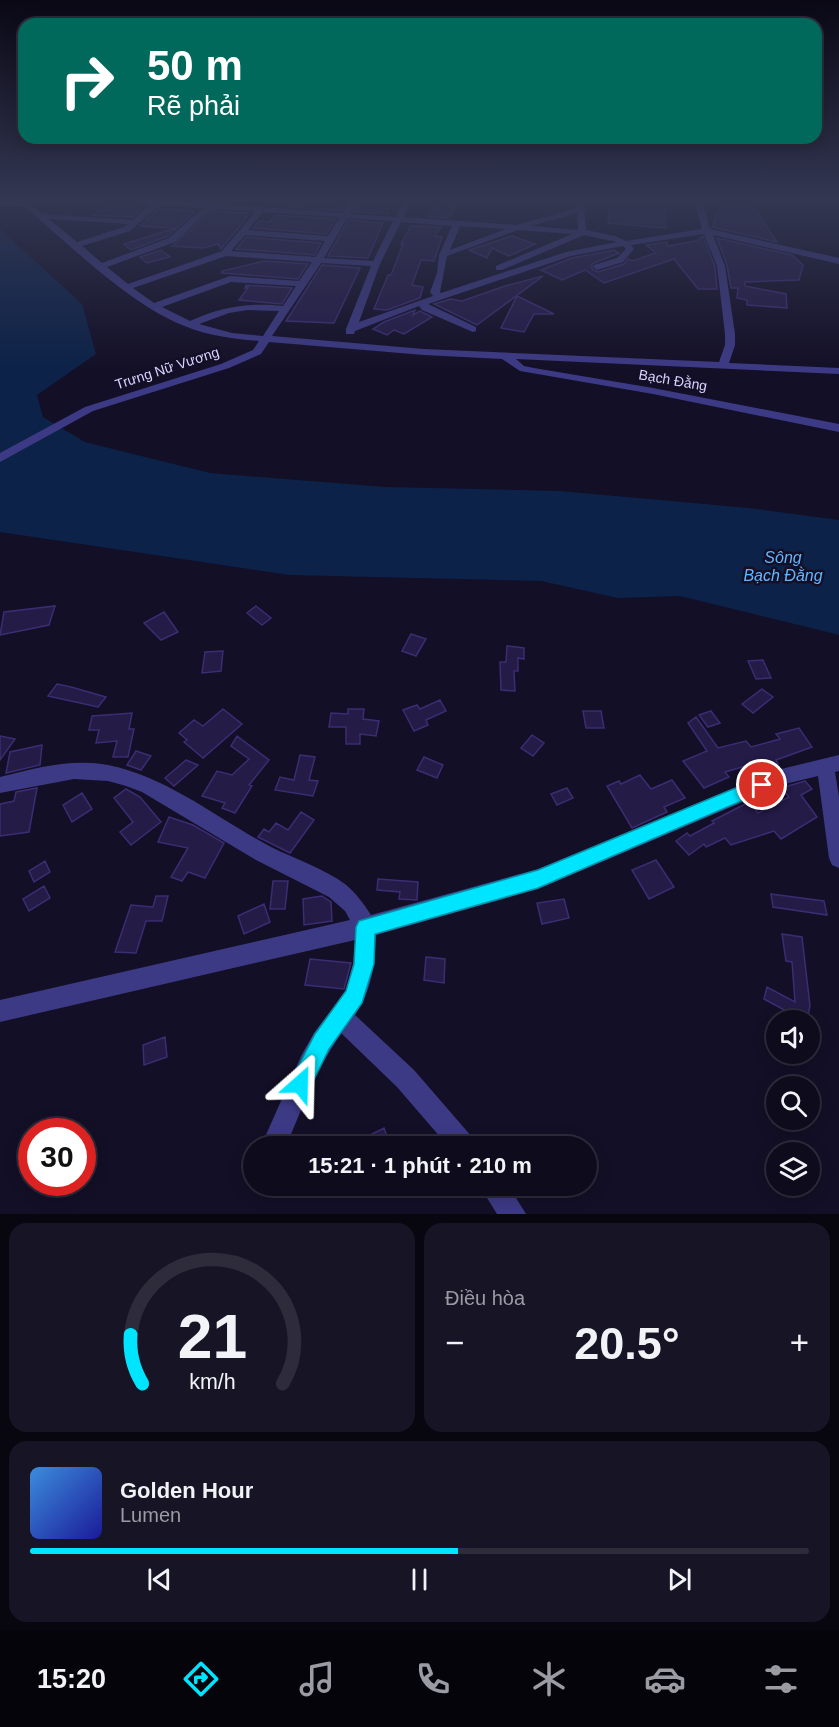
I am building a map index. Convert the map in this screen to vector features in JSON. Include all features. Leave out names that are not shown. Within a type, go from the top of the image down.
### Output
[{"type":"street","points":[[89,257],[145,302],[190,325],[232,336],[505,356],[839,371]]},
{"type":"street","points":[[100,266],[126,257]]},
{"type":"street","points":[[127,287],[214,257]]},
{"type":"street","points":[[267,257],[376,264]]},
{"type":"street","name":"Trưng Nữ Vương","points":[[0,458],[89,409],[250,356],[266,340],[321,257]]},
{"type":"street","points":[[346,346],[380,257]]},
{"type":"street","points":[[441,297],[435,291],[441,273],[443,257]]},
{"type":"street","points":[[499,268],[527,257]]},
{"type":"street","points":[[351,329],[378,317],[561,257]]},
{"type":"street","points":[[597,267],[625,257]]},
{"type":"street","points":[[717,257],[721,266],[730,334],[730,345],[723,366]]},
{"type":"street","points":[[820,257],[839,261]]},
{"type":"street","points":[[155,306],[230,279],[301,284]]},
{"type":"street","points":[[423,304],[425,308],[473,328]]},
{"type":"street","points":[[190,325],[218,311],[236,307],[286,309]]},
{"type":"street","name":"Bạch Đằng","points":[[505,356],[520,368],[653,391],[839,428]]},
{"type":"street","points":[[0,1011],[366,927],[538,879],[783,776],[832,764],[839,858]]},
{"type":"street","points":[[0,785],[63,770],[98,771],[129,778],[148,786],[262,853],[336,890],[352,904],[366,927],[361,978],[355,996],[322,1041],[309,1064],[277,1136]]},
{"type":"street","points":[[341,1018],[385,1056],[418,1091],[455,1136]]},
{"type":"street","points":[[500,1196],[513,1214]]},
{"type":"water","name":"Sông Bạch Đằng","points":[[0,257],[30,257],[82,304],[96,354],[37,395],[43,417],[85,442],[210,473],[385,487],[560,491],[749,508],[839,520],[839,635],[680,596],[618,598],[541,581],[290,575],[0,532]]},
{"type":"building","points":[[140,257],[170,257],[170,257],[147,263]]},
{"type":"building","points":[[398,257],[435,257],[434,261],[421,260],[412,285],[423,287],[420,298],[387,310],[374,309],[388,275],[391,275]]},
{"type":"building","points":[[579,257],[610,257],[592,264],[592,269],[598,272],[624,264],[628,259],[632,261],[645,257],[711,257],[715,267],[717,289],[698,289],[674,259],[604,283],[585,270],[562,280],[541,270]]},
{"type":"building","points":[[724,257],[794,257],[803,265],[799,280],[745,282],[745,286],[786,294],[787,308],[747,305],[747,300],[737,298],[738,288],[731,288]]},
{"type":"building","points":[[264,261],[308,264],[298,279],[222,273],[222,271]]},
{"type":"building","points":[[322,265],[360,268],[334,323],[286,321]]},
{"type":"building","points":[[543,276],[477,325],[434,304],[451,299],[462,301]]},
{"type":"building","points":[[246,285],[292,288],[282,304],[239,300],[249,286],[245,288]]},
{"type":"building","points":[[517,296],[554,314],[534,314],[524,332],[501,328]]},
{"type":"building","points":[[415,310],[413,315],[420,311],[432,317],[404,334],[394,330],[387,335],[373,329],[384,322]]},
{"type":"building","points":[[55,606],[49,625],[0,635],[4,612]]},
{"type":"building","points":[[256,606],[271,618],[262,625],[247,613]]},
{"type":"building","points":[[164,612],[178,632],[161,640],[144,623]]},
{"type":"building","points":[[411,634],[426,639],[416,656],[402,651]]},
{"type":"building","points":[[507,646],[524,648],[524,659],[518,658],[518,671],[514,671],[515,691],[501,690],[500,662],[506,662]]},
{"type":"building","points":[[223,651],[221,671],[202,673],[205,652]]},
{"type":"building","points":[[763,660],[771,678],[756,679],[748,661]]},
{"type":"building","points":[[57,684],[106,697],[98,707],[48,696]]},
{"type":"building","points":[[762,689],[773,697],[753,713],[742,704]]},
{"type":"building","points":[[440,700],[446,711],[426,720],[428,725],[414,731],[403,710],[417,705],[420,709]]},
{"type":"building","points":[[223,709],[242,724],[203,758],[184,742],[187,740],[179,733],[194,720],[203,726]]},
{"type":"building","points":[[348,709],[364,709],[363,719],[379,721],[376,736],[360,734],[360,744],[346,744],[346,727],[329,727],[331,713],[348,714]]},
{"type":"building","points":[[583,711],[601,711],[604,728],[586,728]]},
{"type":"building","points":[[711,711],[720,723],[708,727],[699,715]]},
{"type":"building","points":[[132,713],[129,729],[134,729],[128,757],[113,757],[117,741],[96,743],[99,730],[89,730],[92,716]]},
{"type":"building","points":[[696,717],[718,748],[746,741],[751,747],[780,739],[776,734],[799,728],[812,747],[776,760],[778,764],[768,767],[763,761],[725,772],[729,777],[704,788],[683,761],[707,751],[688,723]]},
{"type":"building","points":[[532,735],[544,743],[533,756],[521,748]]},
{"type":"building","points":[[0,736],[15,739],[0,760]]},
{"type":"building","points":[[237,736],[269,760],[249,785],[252,786],[235,813],[222,808],[225,803],[202,796],[217,771],[232,775],[249,759],[231,746]]},
{"type":"building","points":[[42,745],[40,765],[6,773],[10,752]]},
{"type":"building","points":[[136,751],[151,756],[141,770],[127,765]]},
{"type":"building","points":[[300,755],[315,757],[309,780],[318,781],[313,796],[275,790],[280,777],[294,780]]},
{"type":"building","points":[[424,757],[443,765],[437,778],[417,770]]},
{"type":"building","points":[[186,760],[198,765],[174,786],[165,778]]},
{"type":"building","points":[[640,775],[651,789],[672,780],[685,798],[664,807],[667,812],[632,828],[607,786],[619,781],[621,784]]},
{"type":"building","points":[[805,781],[812,789],[801,795],[817,817],[781,839],[774,831],[731,845],[725,838],[706,847],[704,844],[689,855],[676,841],[687,833],[690,836],[714,823],[712,821],[749,802],[758,813],[789,797],[781,788]]},
{"type":"building","points":[[37,788],[29,832],[0,836],[0,804],[14,801],[16,792]]},
{"type":"building","points":[[567,788],[573,798],[557,805],[551,794]]},
{"type":"building","points":[[126,789],[140,797],[161,822],[131,845],[120,832],[133,822],[114,798]]},
{"type":"building","points":[[82,793],[92,809],[72,822],[63,805]]},
{"type":"building","points":[[301,812],[314,820],[290,853],[258,837],[264,829],[269,832],[276,823],[288,830]]},
{"type":"building","points":[[169,817],[193,825],[224,843],[205,878],[188,872],[182,881],[171,877],[188,848],[158,842]]},
{"type":"building","points":[[656,860],[674,887],[649,899],[632,870]]},
{"type":"building","points":[[45,861],[50,872],[34,882],[29,871]]},
{"type":"building","points":[[378,879],[418,882],[417,900],[399,899],[400,892],[377,890]]},
{"type":"building","points":[[273,881],[288,881],[285,909],[270,909]]},
{"type":"building","points":[[44,886],[50,898],[29,911],[23,899]]},
{"type":"building","points":[[771,894],[824,901],[827,915],[773,907]]},
{"type":"building","points":[[156,896],[168,896],[162,921],[146,921],[136,953],[115,952],[131,905],[153,907]]},
{"type":"building","points":[[322,896],[331,902],[332,921],[304,925],[303,899]]},
{"type":"building","points":[[564,899],[569,918],[542,924],[537,903]]},
{"type":"building","points":[[264,904],[270,922],[244,934],[238,916]]},
{"type":"building","points":[[782,934],[802,937],[809,1010],[784,1010],[764,999],[767,987],[795,1002],[792,962],[786,961]]},
{"type":"building","points":[[426,957],[445,959],[444,983],[424,980]]},
{"type":"building","points":[[310,959],[351,963],[344,989],[305,985]]},
{"type":"building","points":[[165,1037],[167,1057],[144,1065],[143,1045]]},
{"type":"building","points":[[384,1128],[387,1136],[368,1136]]},
{"type":"route","points":[[300,1084],[322,1041],[355,996],[364,964],[366,927],[538,879],[762,785]]}]
